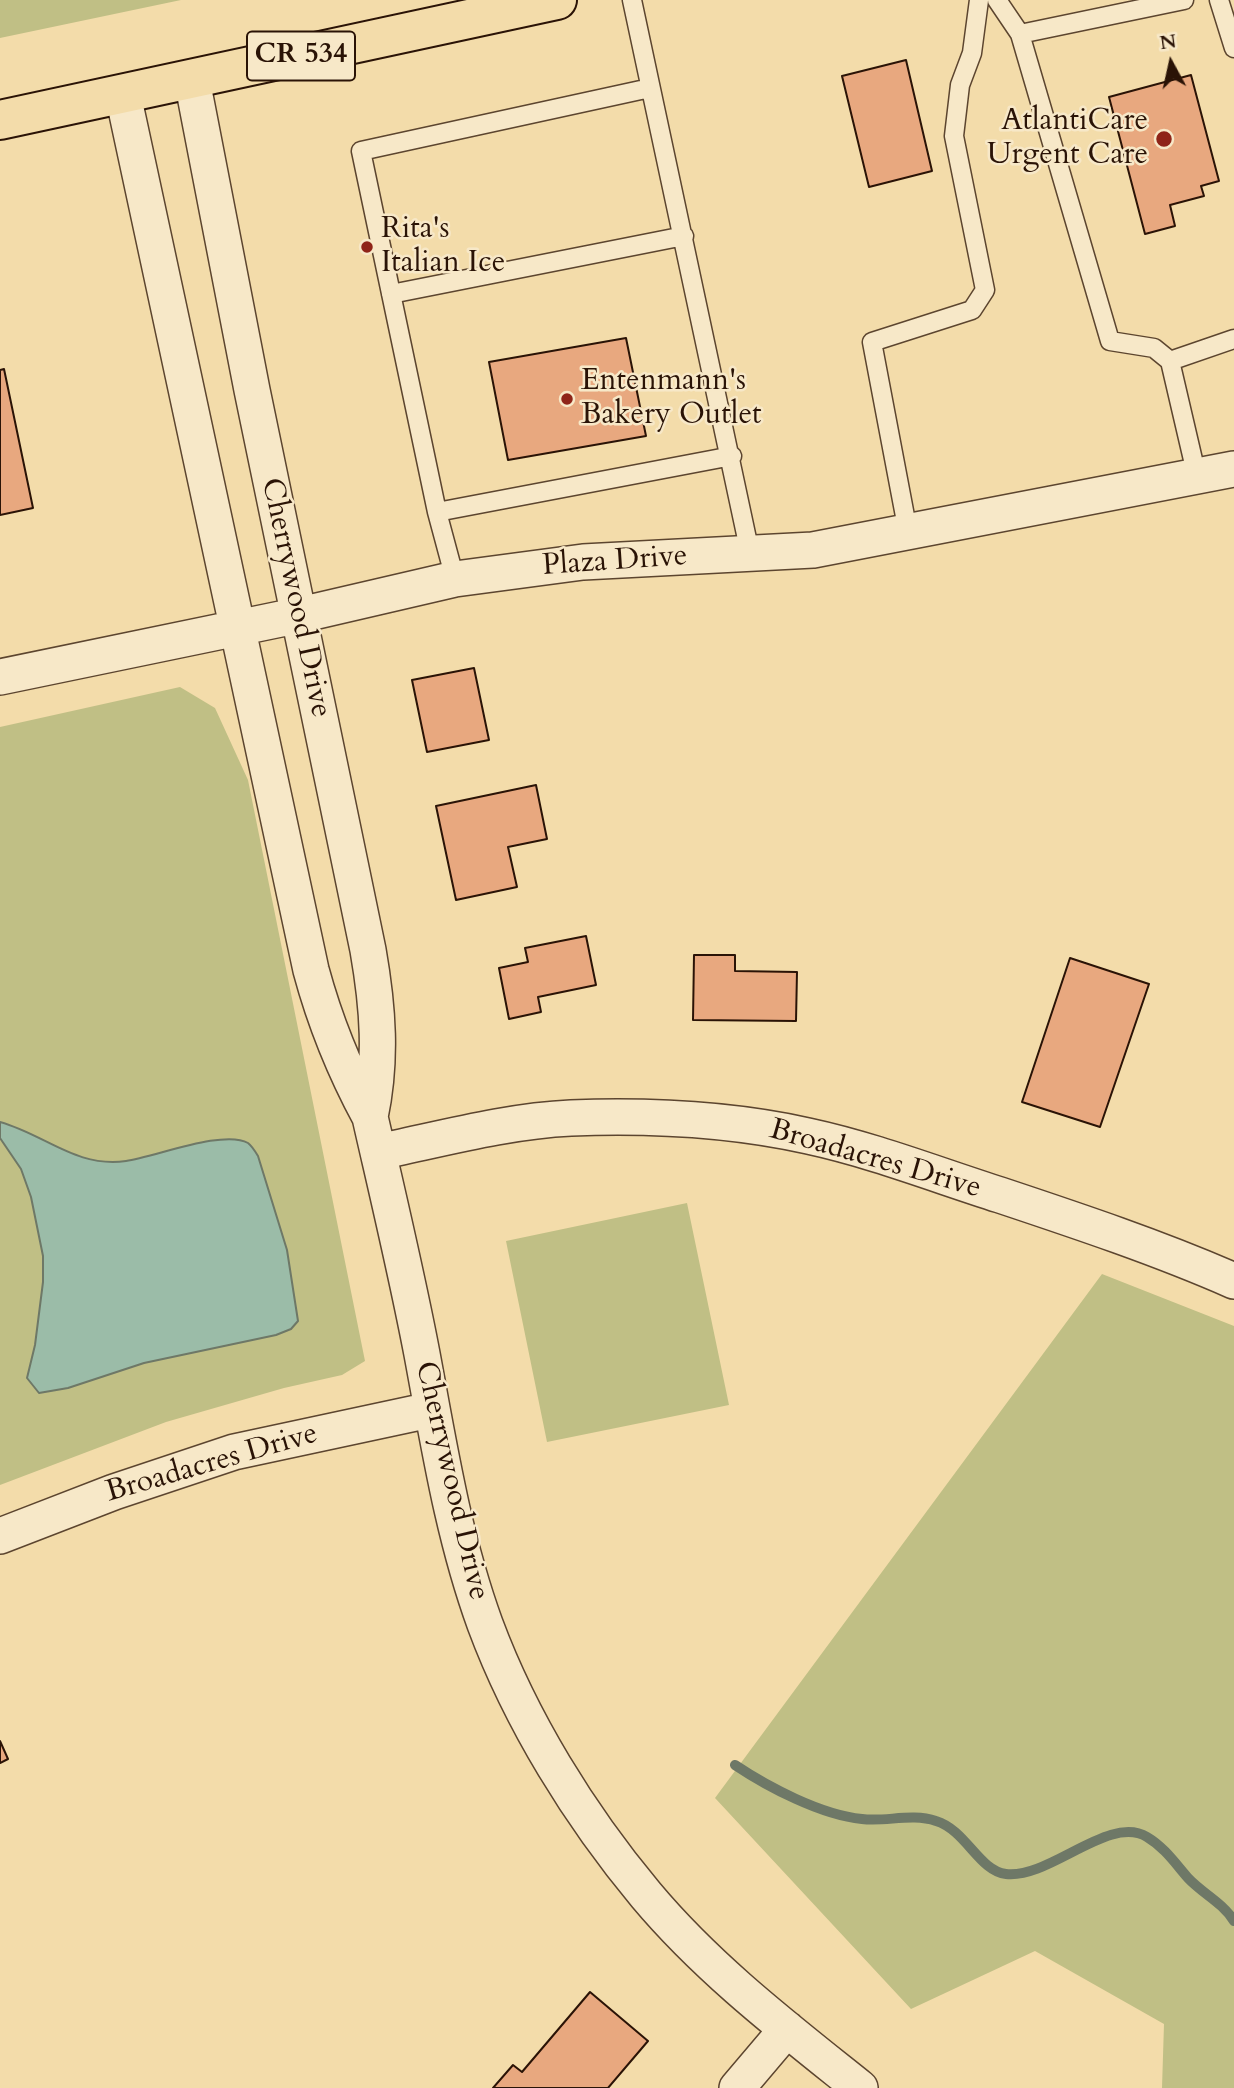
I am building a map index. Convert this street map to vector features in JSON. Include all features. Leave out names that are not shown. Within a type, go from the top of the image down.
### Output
[{"type":"main road","name":"CR 534","points":[[0,120],[557,0]]},
{"type":"street","name":"Cherrywood Drive","points":[[192,80],[254,403],[300,615],[376,996],[379,1054],[370,1117]]},
{"type":"street","name":"Cherrywood Drive","points":[[124,95],[157,262],[191,402],[314,983],[335,1047],[370,1117],[422,1355],[430,1410],[471,1585],[501,1663],[537,1732],[572,1793],[647,1895],[703,1955],[787,2029],[860,2088]]},
{"type":"street","name":"Plaza Drive","points":[[0,677],[300,615],[455,579],[583,562],[813,550],[1234,470]]},
{"type":"street","name":"Broadacres Drive","points":[[378,1152],[500,1126],[568,1118],[632,1117],[751,1125],[809,1136],[918,1168],[1044,1210],[1234,1281]]},
{"type":"street","name":"Broadacres Drive","points":[[0,1536],[114,1492],[234,1452],[430,1410]]},
{"type":"street","points":[[737,2088],[787,2029]]},
{"type":"lane","points":[[632,0],[732,456],[750,553]]},
{"type":"lane","points":[[908,533],[873,342],[972,310],[985,290],[954,136],[960,85],[972,53],[979,0]]},
{"type":"lane","points":[[997,0],[1020,34],[1110,341],[1154,348],[1170,361],[1197,477]]},
{"type":"lane","points":[[1020,34],[1184,0]]},
{"type":"lane","points":[[1219,0],[1234,48]]},
{"type":"lane","points":[[455,579],[437,512],[360,151],[650,88]]},
{"type":"lane","points":[[391,294],[684,236]]},
{"type":"lane","points":[[1170,361],[1234,340]]},
{"type":"lane","points":[[437,512],[732,456]]},
{"type":"shaded area","points":[[0,0],[181,0],[0,38]]},
{"type":"shaded area","points":[[180,687],[215,708],[248,780],[365,1361],[342,1375],[284,1388],[166,1422],[0,1485],[0,727]]},
{"type":"shaded area","points":[[0,1122],[76,1155],[108,1162],[139,1159],[206,1141],[223,1139],[248,1143],[258,1156],[287,1250],[298,1321],[291,1329],[276,1335],[144,1363],[68,1388],[39,1393],[27,1378],[35,1345],[43,1282],[43,1256],[31,1197],[21,1169],[0,1138]]},
{"type":"shaded area","points":[[687,1203],[729,1405],[547,1442],[506,1241]]},
{"type":"shaded area","points":[[1102,1274],[1234,1326],[1234,2088],[1162,2088],[1164,2024],[1035,1951],[911,2009],[715,1798]]},
{"type":"building","points":[[906,60],[932,171],[869,187],[842,76]]},
{"type":"building","name":"AtlantiCare Urgent Care","points":[[1191,75],[1219,181],[1201,186],[1204,196],[1170,205],[1175,226],[1145,234],[1109,97]]},
{"type":"building","name":"Entenmann's Bakery Outlet","points":[[626,338],[646,436],[508,460],[489,362]]},
{"type":"building","points":[[4,369],[33,508],[0,515],[0,370]]},
{"type":"building","points":[[474,668],[489,740],[427,752],[412,680]]},
{"type":"building","points":[[536,785],[547,839],[508,847],[517,887],[456,900],[436,806]]},
{"type":"building","points":[[586,936],[596,985],[538,997],[541,1012],[509,1019],[499,968],[528,962],[525,948]]},
{"type":"building","points":[[694,955],[735,955],[735,971],[797,972],[796,1021],[693,1020]]},
{"type":"building","points":[[1070,958],[1149,984],[1100,1127],[1022,1102]]},
{"type":"building","points":[[0,1741],[8,1759],[0,1763]]},
{"type":"building","points":[[590,1992],[648,2041],[608,2088],[493,2088],[513,2065],[522,2072]]},
{"type":"waterway","points":[[735,1765],[779,1791],[830,1812],[862,1819],[918,1818],[936,1821],[956,1833],[988,1866],[1006,1874],[1023,1873],[1097,1840],[1132,1832],[1147,1837],[1159,1846],[1188,1878],[1234,1921]]},
{"type":"place","name":"AtlantiCare Urgent Care","points":[[1164,139]]},
{"type":"place","name":"Rita's Italian Ice","points":[[367,247]]},
{"type":"place","name":"Entenmann's Bakery Outlet","points":[[567,399]]}]
